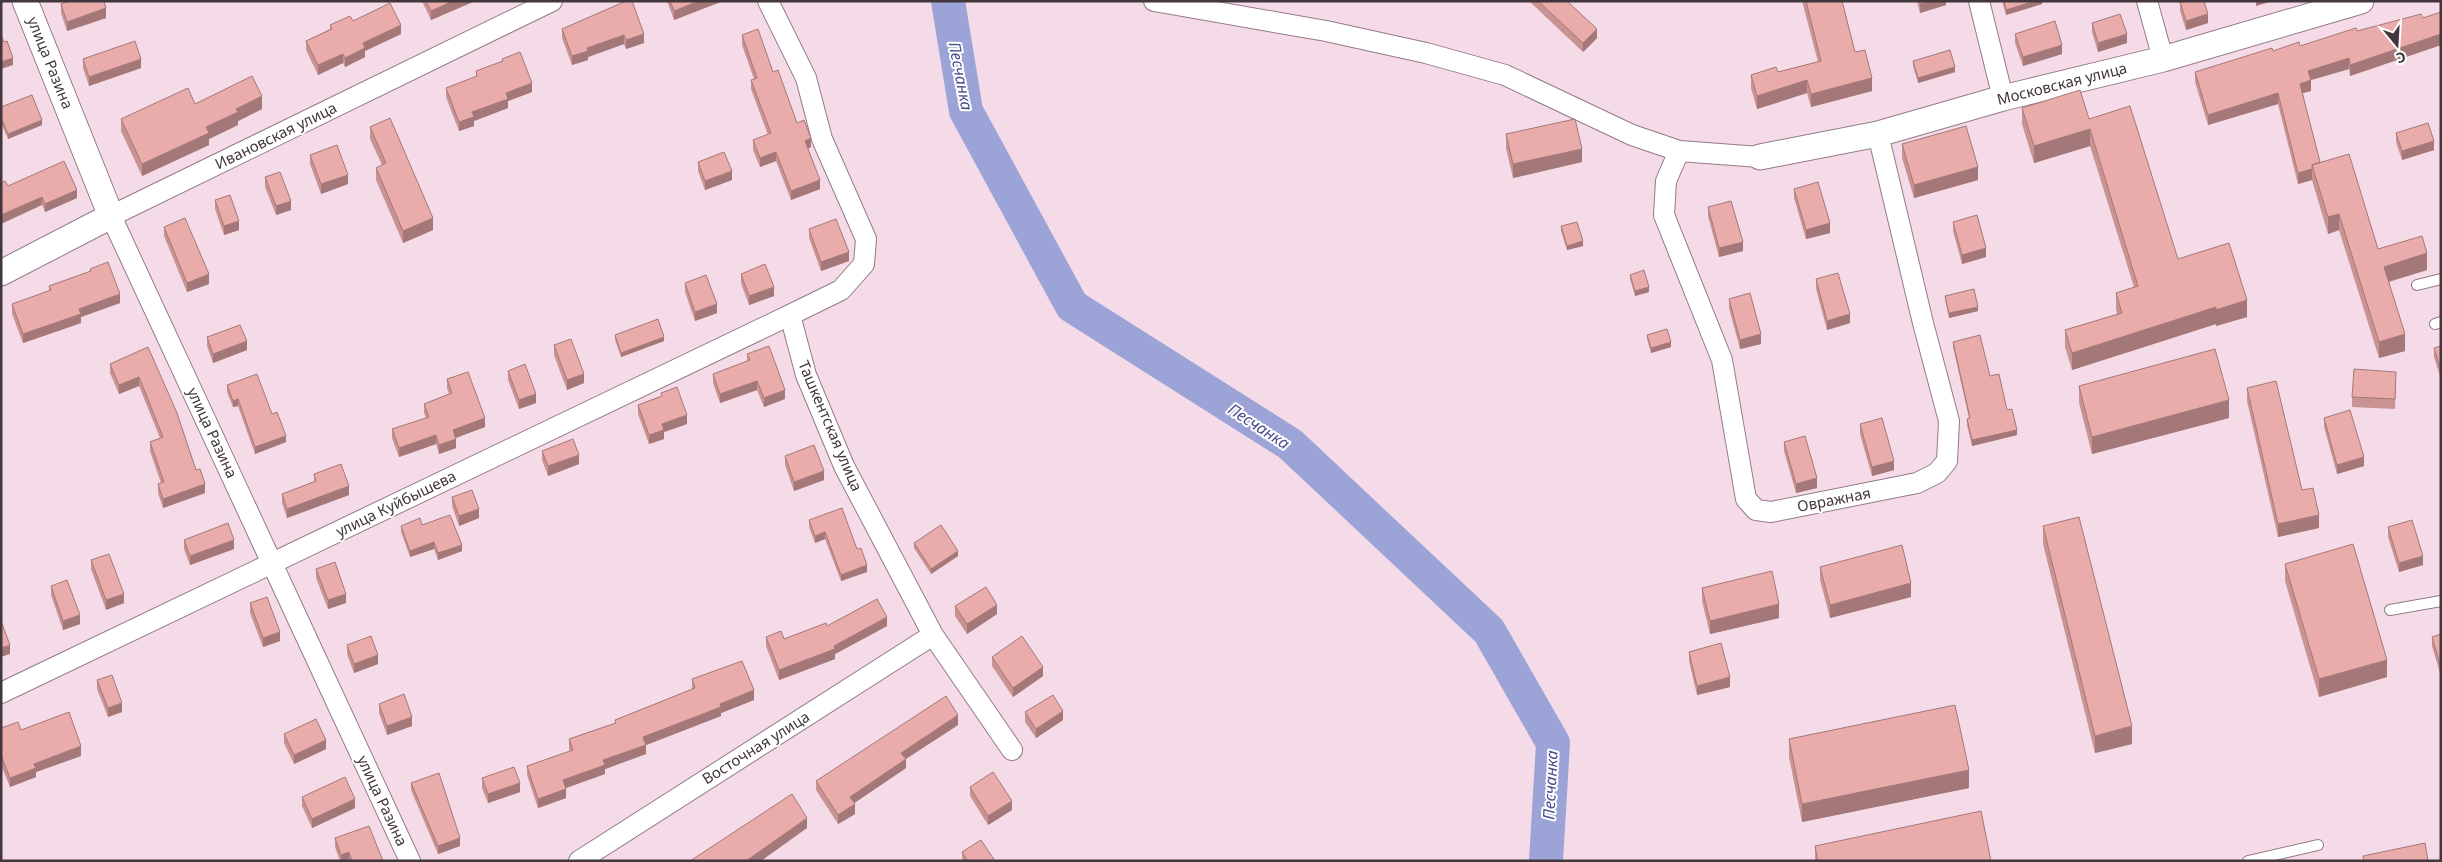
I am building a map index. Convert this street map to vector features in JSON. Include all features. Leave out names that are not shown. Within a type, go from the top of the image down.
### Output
[{"type":"street","name":"улица Разина","points":[[25,1],[111,216],[410,861]]},
{"type":"street","name":"Ивановская улица","points":[[1,273],[111,216],[552,1]]},
{"type":"street","points":[[768,1],[806,78],[822,139],[866,239],[864,264],[841,290],[790,316]]},
{"type":"street","points":[[1154,1],[1335,33],[1426,53],[1496,72],[1632,135],[1679,151],[1760,157]]},
{"type":"street","points":[[1979,1],[2003,98]]},
{"type":"street","points":[[2147,1],[2163,59]]},
{"type":"street","name":"Московская улица","points":[[1760,157],[1878,134],[2003,98],[2163,59],[2361,1]]},
{"type":"street","name":"Овражная","points":[[1679,151],[1666,181],[1664,214],[1722,360],[1746,500],[1756,510],[1770,512],[1917,483],[1937,473],[1947,461],[1950,421],[1923,323],[1878,134]]},
{"type":"street","name":"улица Куйбышева","points":[[1,693],[790,316]]},
{"type":"street","name":"Ташкентская улица","points":[[790,316],[806,375],[844,466],[934,635],[1012,750]]},
{"type":"street","name":"Восточная улица","points":[[580,861],[934,635]]},
{"type":"lane","points":[[2417,285],[2441,279]]},
{"type":"lane","points":[[2390,610],[2441,600]]},
{"type":"lane","points":[[2248,861],[2318,845]]},
{"type":"building","points":[[69,1],[104,1],[106,8],[67,22],[61,4]]},
{"type":"building","points":[[426,1],[453,1],[431,11]]},
{"type":"building","points":[[626,1],[632,1],[644,34],[626,40],[624,35],[587,48],[588,51],[572,56],[562,29]]},
{"type":"building","points":[[670,1],[699,1],[674,11]]},
{"type":"building","points":[[1538,1],[1567,1],[1597,29],[1583,43]]},
{"type":"building","points":[[1806,1],[1842,1],[1855,52],[1865,50],[1872,78],[1811,94],[1807,80],[1757,96],[1751,75],[1776,67],[1778,72],[1821,61]]},
{"type":"building","points":[[2004,1],[2035,1],[2006,10]]},
{"type":"building","points":[[2204,1],[2208,14],[2186,21],[2180,2]]},
{"type":"building","points":[[390,3],[401,25],[363,43],[365,48],[345,58],[343,54],[318,65],[306,41],[332,29],[330,25],[350,16],[353,21]]},
{"type":"building","points":[[2441,12],[2441,34],[2350,65],[2349,58],[2308,71],[2311,80],[2300,84],[2320,162],[2312,165],[2312,169],[2298,173],[2278,93],[2208,115],[2195,72],[2272,48],[2273,51],[2299,42],[2300,46],[2356,28],[2357,31],[2421,14],[2423,18]]},
{"type":"building","points":[[2120,14],[2127,34],[2098,43],[2092,23]]},
{"type":"building","points":[[2055,21],[2062,45],[2023,57],[2015,34]]},
{"type":"building","points":[[758,29],[773,72],[778,70],[797,123],[804,120],[811,138],[805,141],[820,180],[791,191],[776,152],[760,158],[753,140],[771,133],[751,80],[757,78],[742,35]]},
{"type":"building","points":[[1,35],[4,42],[7,41],[13,58],[1,62]]},
{"type":"building","points":[[135,41],[141,59],[89,77],[83,59]]},
{"type":"building","points":[[1950,50],[1955,67],[1918,78],[1913,61]]},
{"type":"building","points":[[520,52],[532,83],[506,93],[508,99],[472,112],[474,117],[459,122],[446,88],[477,76],[476,71],[503,61],[502,59]]},
{"type":"building","points":[[252,76],[262,96],[236,109],[238,112],[206,127],[209,133],[142,164],[121,119],[188,88],[195,104]]},
{"type":"building","points":[[2080,90],[2089,119],[2130,106],[2178,259],[2229,243],[2247,300],[2216,310],[2216,307],[2072,353],[2065,330],[2122,313],[2116,293],[2138,286],[2090,129],[2034,146],[2022,108]]},
{"type":"building","points":[[32,95],[42,120],[8,134],[1,118],[1,107]]},
{"type":"building","points":[[390,118],[433,218],[403,231],[376,168],[386,163],[370,127]]},
{"type":"building","points":[[1575,119],[1582,149],[1513,164],[1506,134]]},
{"type":"building","points":[[2428,123],[2434,141],[2402,151],[2396,133]]},
{"type":"building","points":[[1966,126],[1978,167],[1914,185],[1902,144]]},
{"type":"building","points":[[337,145],[348,175],[321,184],[310,155]]},
{"type":"building","points":[[724,152],[732,171],[705,181],[698,162]]},
{"type":"building","points":[[2349,154],[2378,249],[2422,236],[2427,253],[2384,267],[2405,334],[2379,342],[2339,214],[2328,217],[2312,165]]},
{"type":"building","points":[[64,161],[77,190],[45,204],[42,197],[1,215],[1,183],[5,181],[8,186]]},
{"type":"building","points":[[280,172],[291,201],[276,206],[265,177]]},
{"type":"building","points":[[1818,182],[1830,223],[1806,230],[1794,189]]},
{"type":"building","points":[[230,195],[239,221],[224,226],[215,200]]},
{"type":"building","points":[[1731,201],[1743,242],[1719,248],[1708,207]]},
{"type":"building","points":[[1977,215],[1986,248],[1962,255],[1953,222]]},
{"type":"building","points":[[185,218],[209,274],[187,283],[164,227]]},
{"type":"building","points":[[836,219],[849,252],[821,262],[809,229]]},
{"type":"building","points":[[1577,222],[1583,241],[1567,246],[1561,226]]},
{"type":"building","points":[[108,262],[120,294],[79,309],[81,314],[23,334],[12,304],[51,290],[49,286],[91,271],[90,269]]},
{"type":"building","points":[[765,264],[774,287],[749,296],[741,274]]},
{"type":"building","points":[[1644,270],[1649,287],[1635,291],[1630,275]]},
{"type":"building","points":[[1838,273],[1850,314],[1827,321],[1816,279]]},
{"type":"building","points":[[706,275],[717,304],[695,312],[685,283]]},
{"type":"building","points":[[1974,289],[1978,307],[1949,313],[1945,296]]},
{"type":"building","points":[[1750,293],[1761,334],[1740,340],[1729,299]]},
{"type":"building","points":[[658,319],[664,337],[621,353],[615,335]]},
{"type":"building","points":[[240,325],[247,341],[213,354],[207,337]]},
{"type":"building","points":[[1667,329],[1671,342],[1651,348],[1647,335]]},
{"type":"building","points":[[1980,335],[1990,376],[1999,374],[2007,410],[2012,409],[2017,430],[1972,440],[1967,419],[1970,418],[1953,342]]},
{"type":"building","points":[[571,339],[584,374],[567,380],[554,345]]},
{"type":"building","points":[[769,346],[785,390],[764,398],[757,381],[720,394],[713,374],[750,360],[747,354]]},
{"type":"building","points":[[2441,346],[2441,370],[2434,348]]},
{"type":"building","points":[[148,347],[177,413],[196,470],[200,469],[205,484],[163,499],[158,484],[164,482],[150,442],[163,437],[139,377],[119,385],[110,364]]},
{"type":"building","points":[[2215,349],[2229,400],[2092,437],[2079,386]]},
{"type":"building","points":[[525,364],[536,394],[519,400],[508,371]]},
{"type":"building","points":[[2354,369],[2396,372],[2395,399],[2352,397]]},
{"type":"building","points":[[468,372],[485,418],[453,430],[456,439],[439,445],[436,435],[399,448],[392,429],[429,417],[424,404],[452,393],[447,379]]},
{"type":"building","points":[[257,374],[272,414],[277,412],[286,436],[255,447],[238,399],[233,401],[227,385]]},
{"type":"building","points":[[2276,381],[2302,490],[2313,488],[2319,515],[2278,524],[2247,388]]},
{"type":"building","points":[[677,387],[687,415],[662,424],[664,430],[649,435],[638,405],[662,396],[661,393]]},
{"type":"building","points":[[2350,410],[2364,457],[2337,465],[2324,418]]},
{"type":"building","points":[[1882,418],[1894,461],[1872,467],[1860,424]]},
{"type":"building","points":[[1805,436],[1817,478],[1796,484],[1784,442]]},
{"type":"building","points":[[573,439],[579,455],[548,466],[542,451]]},
{"type":"building","points":[[814,445],[824,471],[794,482],[785,456]]},
{"type":"building","points":[[341,464],[349,486],[287,509],[282,494],[316,481],[314,474]]},
{"type":"building","points":[[472,490],[479,509],[459,516],[452,497]]},
{"type":"building","points":[[842,508],[857,549],[861,548],[867,565],[841,575],[825,532],[815,536],[809,520]]},
{"type":"building","points":[[450,515],[462,545],[438,553],[434,542],[410,551],[401,526],[420,518],[422,525]]},
{"type":"building","points":[[2079,517],[2132,726],[2095,736],[2043,526]]},
{"type":"building","points":[[2412,520],[2423,556],[2399,563],[2388,527]]},
{"type":"building","points":[[228,523],[234,540],[190,556],[184,540]]},
{"type":"building","points":[[941,525],[958,551],[931,569],[914,543]]},
{"type":"building","points":[[2353,544],[2387,660],[2319,679],[2285,564]]},
{"type":"building","points":[[1902,545],[1911,583],[1830,605],[1820,567]]},
{"type":"building","points":[[109,554],[124,594],[106,600],[91,560]]},
{"type":"building","points":[[335,562],[346,594],[328,600],[316,569]]},
{"type":"building","points":[[1772,571],[1779,604],[1710,621],[1702,588]]},
{"type":"building","points":[[67,580],[80,615],[63,621],[51,586]]},
{"type":"building","points":[[986,587],[997,605],[967,624],[955,606]]},
{"type":"building","points":[[267,597],[280,632],[263,638],[250,603]]},
{"type":"building","points":[[877,599],[887,617],[834,646],[835,649],[779,670],[766,637],[781,631],[784,639],[826,623],[827,626]]},
{"type":"building","points":[[1,621],[10,645],[1,648]]},
{"type":"building","points":[[2441,634],[2441,664],[2440,664],[2432,637]]},
{"type":"building","points":[[371,636],[378,655],[354,664],[347,645]]},
{"type":"building","points":[[1022,636],[1043,667],[1013,688],[992,657]]},
{"type":"building","points":[[1721,643],[1730,677],[1697,686],[1689,652]]},
{"type":"building","points":[[742,661],[754,690],[720,704],[721,707],[643,737],[646,745],[603,760],[605,765],[563,780],[566,789],[538,799],[527,766],[573,750],[569,739],[616,723],[615,720],[695,688],[692,679]]},
{"type":"building","points":[[112,675],[122,703],[108,708],[97,680]]},
{"type":"building","points":[[404,694],[412,717],[387,726],[379,704]]},
{"type":"building","points":[[1053,695],[1063,711],[1036,729],[1025,712]]},
{"type":"building","points":[[946,696],[958,715],[901,753],[906,759],[850,797],[855,804],[838,815],[816,781]]},
{"type":"building","points":[[1955,705],[1969,770],[1802,804],[1789,739]]},
{"type":"building","points":[[69,712],[81,746],[34,764],[36,768],[10,778],[1,755],[1,728],[18,722],[21,730]]},
{"type":"building","points":[[316,719],[326,740],[294,755],[284,734]]},
{"type":"building","points":[[514,767],[520,783],[488,794],[482,778]]},
{"type":"building","points":[[993,772],[1012,801],[988,816],[970,787]]},
{"type":"building","points":[[439,773],[460,838],[438,846],[411,783]]},
{"type":"building","points":[[345,777],[355,799],[312,819],[302,797]]},
{"type":"building","points":[[792,794],[807,818],[746,861],[690,861]]},
{"type":"building","points":[[1981,811],[1991,861],[1818,861],[1815,846]]},
{"type":"building","points":[[369,826],[383,861],[352,861],[349,852],[341,855],[335,838]]},
{"type":"building","points":[[981,840],[995,861],[968,861],[962,852]]},
{"type":"building","points":[[2425,843],[2428,861],[2364,861],[2363,856]]},
{"type":"waterway","name":"Песчанка","points":[[948,1],[966,111],[1072,306],[1290,444],[1489,631],[1553,743],[1546,861]]}]
